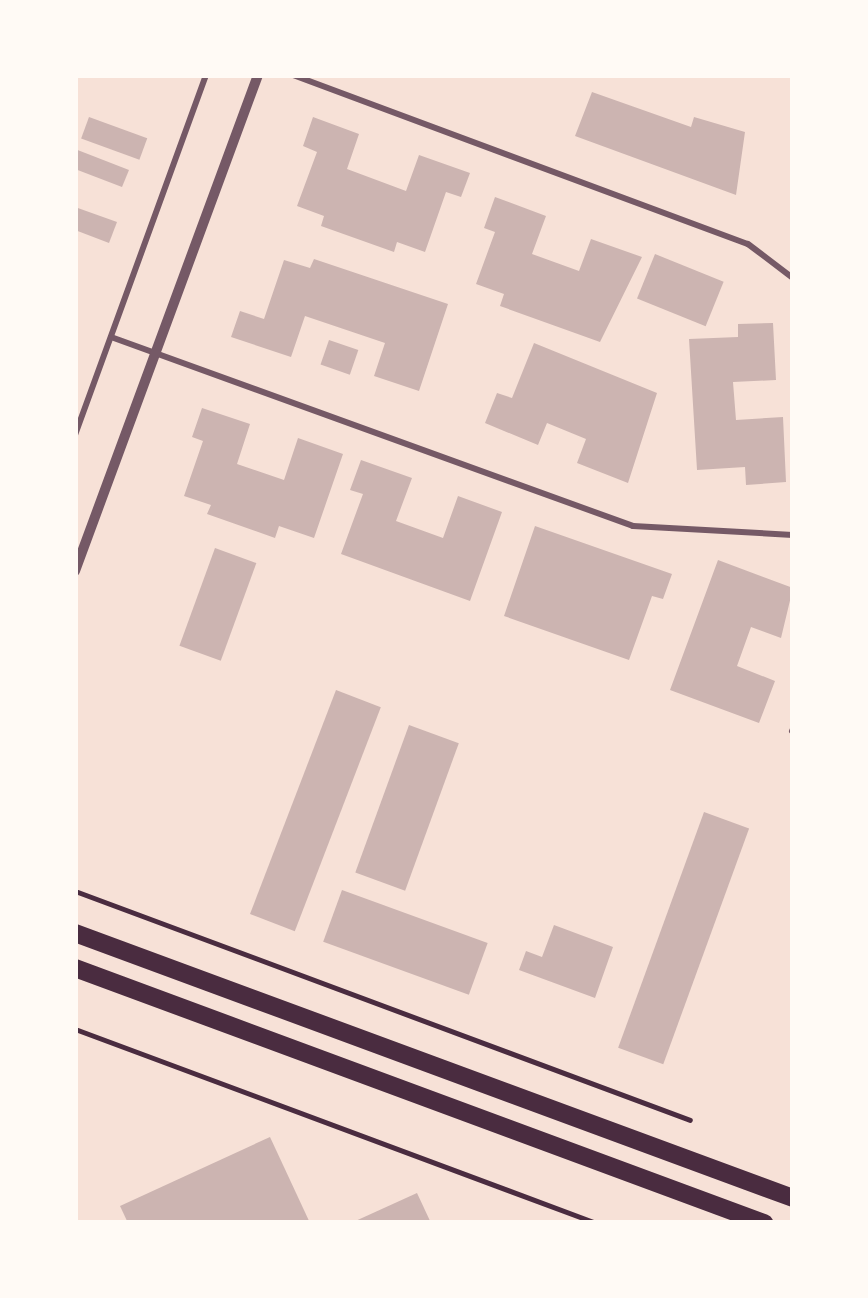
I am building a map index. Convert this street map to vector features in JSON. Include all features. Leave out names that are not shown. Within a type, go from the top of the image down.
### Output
[{"type":"main road","points":[[75,933],[793,1198]]},
{"type":"main road","points":[[75,968],[764,1223]]},
{"type":"street","points":[[75,571],[258,75]]},
{"type":"lane","points":[[75,434],[206,75]]},
{"type":"lane","points":[[294,75],[748,244],[793,278]]},
{"type":"lane","points":[[111,336],[632,526],[793,535]]},
{"type":"path","points":[[75,891],[690,1120]]},
{"type":"path","points":[[75,1029],[596,1223]]},
{"type":"building","points":[[592,92],[691,127],[694,117],[745,132],[736,195],[575,136]]},
{"type":"building","points":[[89,117],[147,138],[139,160],[81,139]]},
{"type":"building","points":[[313,117],[359,134],[347,169],[406,191],[419,155],[470,173],[461,197],[446,192],[425,252],[397,242],[394,252],[321,226],[324,216],[297,206],[317,152],[303,146]]},
{"type":"building","points":[[75,149],[129,170],[122,187],[75,169]]},
{"type":"building","points":[[495,197],[546,216],[532,254],[579,271],[591,239],[642,257],[600,342],[500,306],[504,294],[476,284],[495,232],[484,228]]},
{"type":"building","points":[[75,207],[117,222],[109,243],[75,230]]},
{"type":"building","points":[[655,254],[724,282],[706,326],[637,299]]},
{"type":"building","points":[[314,259],[448,304],[419,391],[374,376],[385,343],[305,316],[291,357],[231,337],[240,311],[264,319],[284,260],[310,268]]},
{"type":"building","points":[[773,323],[776,380],[733,382],[736,420],[783,417],[786,482],[746,485],[745,467],[697,470],[689,339],[738,337],[738,324]]},
{"type":"building","points":[[329,340],[358,350],[350,375],[321,365]]},
{"type":"building","points":[[534,343],[657,393],[628,483],[577,463],[586,439],[547,423],[538,445],[485,423],[497,393],[512,398]]},
{"type":"building","points":[[202,408],[250,424],[237,464],[284,480],[298,438],[343,454],[314,538],[279,526],[275,538],[207,514],[211,505],[184,496],[203,441],[192,437]]},
{"type":"building","points":[[361,460],[412,478],[396,521],[443,538],[458,496],[502,512],[470,601],[341,554],[363,494],[350,490]]},
{"type":"building","points":[[535,526],[672,574],[663,599],[652,596],[629,660],[504,616]]},
{"type":"building","points":[[215,548],[256,563],[221,661],[179,646]]},
{"type":"building","points":[[718,560],[793,588],[781,638],[751,627],[737,666],[775,681],[759,723],[670,690]]},
{"type":"building","points":[[336,690],[381,707],[295,931],[250,914]]},
{"type":"building","points":[[409,725],[459,743],[405,891],[355,873]]},
{"type":"building","points":[[704,812],[749,828],[663,1064],[618,1048]]},
{"type":"building","points":[[342,890],[488,943],[469,995],[323,942]]},
{"type":"building","points":[[554,925],[613,947],[595,998],[519,970],[526,951],[542,957]]},
{"type":"building","points":[[270,1137],[310,1223],[128,1223],[120,1206]]},
{"type":"building","points":[[417,1193],[431,1223],[351,1223]]}]
